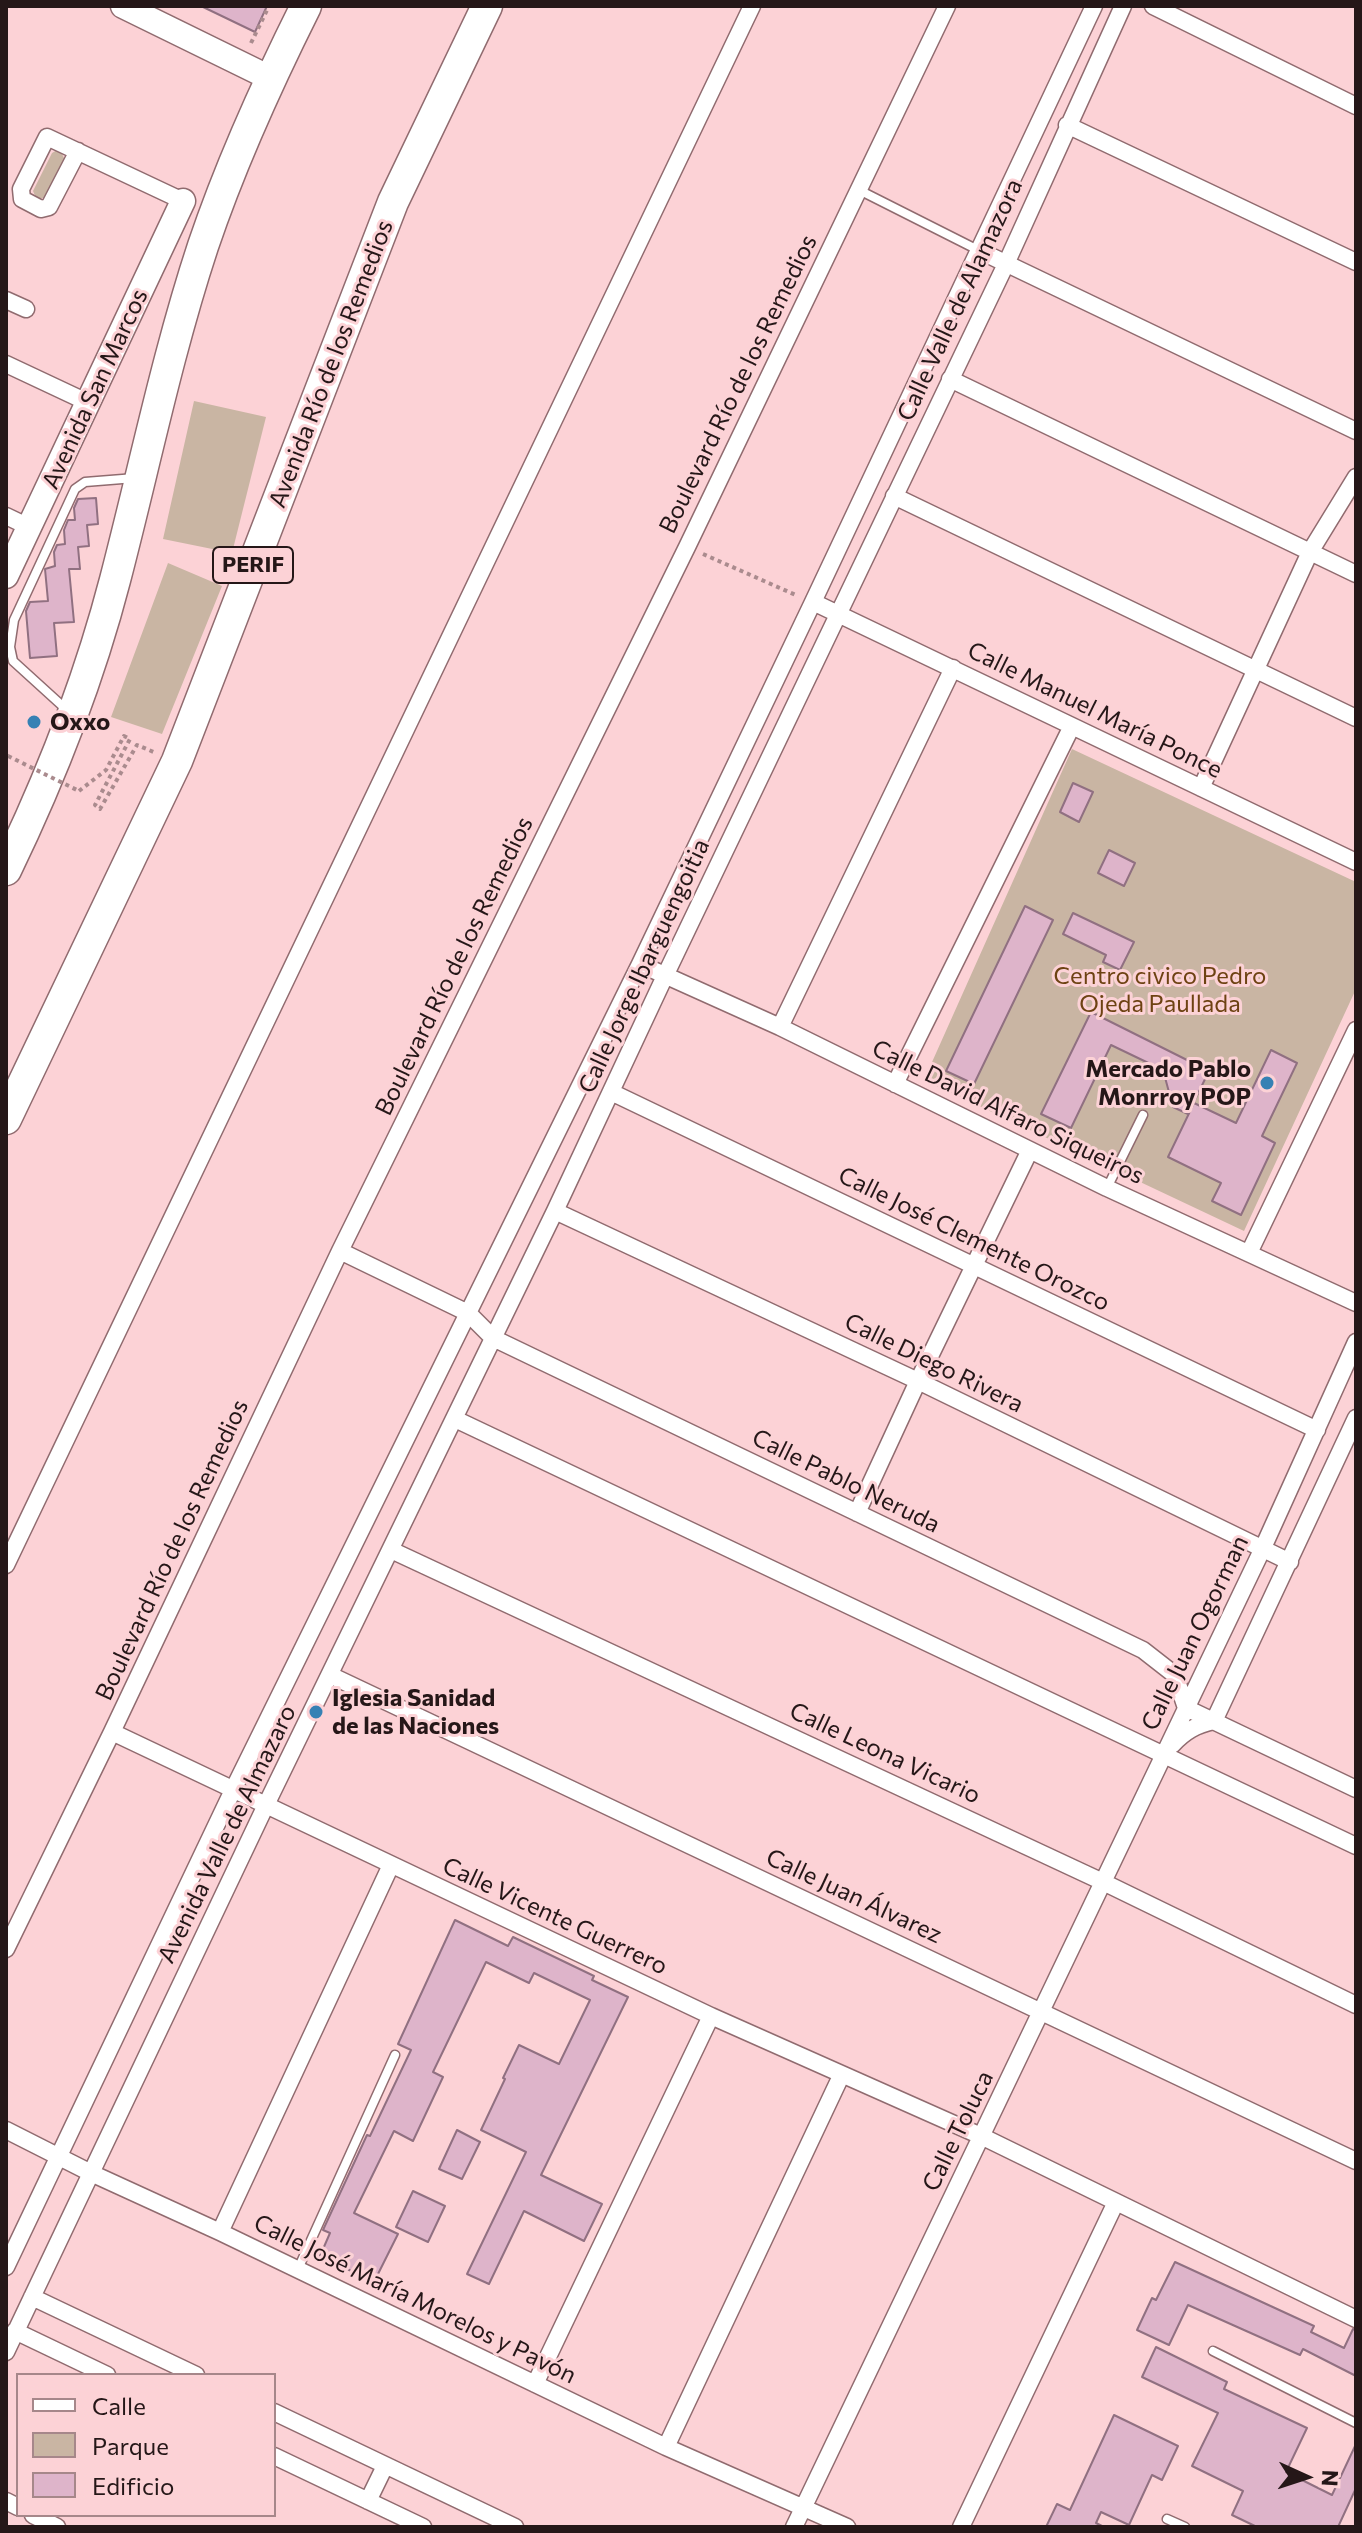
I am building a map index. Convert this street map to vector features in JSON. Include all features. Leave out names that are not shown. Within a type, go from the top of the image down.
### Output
[{"type":"highway","points":[[6,870],[37,805],[71,715],[114,583],[177,333],[203,247],[234,159],[306,6]]},
{"type":"highway","name":"Avenida Río de los Remedios","points":[[6,1119],[177,761],[393,202],[487,6]]},
{"type":"street","points":[[123,6],[270,78]]},
{"type":"street","points":[[6,1565],[752,6]]},
{"type":"street","name":"Boulevard Río de los Remedios","points":[[6,1949],[340,1251],[687,547],[947,6]]},
{"type":"street","name":"Calle Valle de Alamazora","points":[[813,602],[1094,6]]},
{"type":"street","name":"Calle Valle de Alamazora","points":[[839,614],[1006,264],[1123,6]]},
{"type":"street","points":[[1153,6],[1356,106]]},
{"type":"street","points":[[1067,125],[1356,262]]},
{"type":"street","points":[[78,151],[183,201]]},
{"type":"street","name":"Avenida San Marcos","points":[[6,576],[183,201]]},
{"type":"street","points":[[978,250],[1356,431]]},
{"type":"street","points":[[6,300],[26,309]]},
{"type":"street","points":[[6,364],[89,403]]},
{"type":"street","points":[[950,379],[1356,574]]},
{"type":"street","points":[[1201,788],[1310,552],[1356,477]]},
{"type":"street","points":[[894,496],[1356,718]]},
{"type":"street","points":[[6,516],[29,527]]},
{"type":"street","name":"Calle Manuel María Ponce","points":[[813,602],[1356,862]]},
{"type":"street","name":"Calle Jorge Ibarguengoitia","points":[[468,1313],[813,602]]},
{"type":"street","name":"Calle Jorge Ibarguengoitia","points":[[493,1338],[839,614]]},
{"type":"street","points":[[780,1027],[953,668]]},
{"type":"street","points":[[895,1084],[1072,726]]},
{"type":"street","name":"Calle David Alfaro Siqueiros","points":[[640,964],[780,1027],[1107,1188],[1356,1303]]},
{"type":"street","points":[[1249,1253],[1356,1030]]},
{"type":"street","name":"Calle José Clemente Orozco","points":[[611,1092],[1317,1430]]},
{"type":"street","points":[[857,1513],[1030,1150]]},
{"type":"street","name":"Calle Diego Rivera","points":[[555,1211],[918,1381],[1290,1562]]},
{"type":"street","name":"Calle Pablo Neruda","points":[[340,1251],[468,1313],[493,1338],[1143,1650],[1175,1675],[1186,1708]]},
{"type":"street","name":"Avenida Valle de Almazaro","points":[[6,2267],[233,1790],[468,1313]]},
{"type":"street","name":"Avenida Valle de Almazaro","points":[[6,2352],[266,1805],[493,1338]]},
{"type":"street","name":"Calle Juan Ogorman","points":[[1163,1756],[1262,1550],[1356,1342]]},
{"type":"street","points":[[1214,1721],[1356,1418]]},
{"type":"street","points":[[455,1419],[1356,1846]]},
{"type":"street","name":"Calle Leona Vicario","points":[[391,1550],[1103,1882],[1356,2005]]},
{"type":"street","name":"Calle Juan Álvarez","points":[[330,1675],[1356,2161]]},
{"type":"street","points":[[1186,1708],[1356,1789]]},
{"type":"street","name":"Calle Juan Ogorman","points":[[1163,1756],[1183,1734],[1198,1725],[1214,1721]]},
{"type":"street","name":"Calle Vicente Guerrero","points":[[112,1732],[711,2016],[981,2136],[1356,2319]]},
{"type":"street","name":"Calle Toluca","points":[[794,2527],[1163,1756]]},
{"type":"street","points":[[220,2232],[391,1865]]},
{"type":"street","points":[[535,2384],[711,2016]]},
{"type":"street","points":[[666,2447],[841,2076]]},
{"type":"street","name":"Calle José María Morelos y Pavón","points":[[6,2130],[666,2447],[847,2527]]},
{"type":"street","points":[[961,2527],[1116,2202]]},
{"type":"street","points":[[32,2297],[192,2373]]},
{"type":"street","points":[[15,2331],[103,2373]]},
{"type":"street","points":[[276,2413],[515,2527]]},
{"type":"street","points":[[276,2457],[423,2527]]},
{"type":"street","points":[[368,2501],[385,2466]]},
{"type":"lane","points":[[859,189],[978,250]]},
{"type":"lane","points":[[71,715],[13,661],[8,646],[14,620],[75,489],[85,482],[140,478]]},
{"type":"lane","points":[[1107,1188],[1143,1115]]},
{"type":"lane","points":[[298,2269],[395,2055]]},
{"type":"lane","points":[[1213,2351],[1356,2423]]},
{"type":"lane","points":[[1167,2519],[1185,2527]]},
{"type":"path","points":[[241,64],[269,6]]},
{"type":"path","points":[[687,547],[813,602]]},
{"type":"path","points":[[7,755],[79,791],[106,770],[124,736],[130,739],[95,805],[100,809],[137,745],[177,761]]},
{"type":"green space","points":[[57,150],[65,160],[45,198],[36,198],[33,191],[52,153]]},
{"type":"green space","points":[[194,401],[266,417],[232,553],[163,539]]},
{"type":"green space","points":[[168,563],[222,586],[162,734],[111,717]]},
{"type":"green space","name":"Centro civico Pedro Ojeda Paullada","points":[[1072,749],[1356,882],[1356,989],[1244,1231],[924,1080]]},
{"type":"building","points":[[201,6],[267,6],[255,32]]},
{"type":"building","points":[[96,498],[98,524],[87,525],[89,546],[78,547],[80,569],[69,569],[74,622],[54,623],[57,656],[30,658],[26,611],[30,602],[48,601],[45,569],[55,566],[54,552],[57,545],[65,544],[64,530],[68,520],[75,520],[74,508],[78,499]]},
{"type":"building","points":[[1073,783],[1093,792],[1079,822],[1060,812]]},
{"type":"building","points":[[1109,850],[1135,863],[1124,886],[1098,873]]},
{"type":"building","points":[[1025,906],[1053,920],[974,1084],[946,1071]]},
{"type":"building","points":[[1073,913],[1134,942],[1120,970],[1103,962],[1106,955],[1063,934]]},
{"type":"building","points":[[1091,1012],[1209,1071],[1188,1114],[1173,1107],[1163,1070],[1111,1045],[1071,1128],[1041,1114]]},
{"type":"building","points":[[1271,1050],[1297,1063],[1262,1136],[1275,1143],[1241,1215],[1212,1201],[1221,1183],[1168,1157],[1194,1103],[1236,1123]]},
{"type":"building","points":[[455,1920],[508,1946],[513,1937],[594,1976],[592,1980],[628,1997],[541,2175],[602,2204],[584,2241],[524,2211],[489,2284],[467,2274],[526,2152],[481,2130],[503,2078],[519,2045],[559,2064],[590,2000],[534,1973],[529,1983],[486,1962],[433,2072],[443,2077],[413,2141],[394,2131],[354,2213],[398,2234],[374,2282],[320,2256],[330,2233],[323,2230],[411,2050],[398,2044]]},
{"type":"building","points":[[457,2130],[480,2142],[462,2179],[439,2169]]},
{"type":"building","points":[[413,2191],[445,2206],[428,2242],[396,2227]]},
{"type":"building","points":[[1175,2262],[1314,2326],[1311,2332],[1344,2348],[1353,2329],[1356,2330],[1356,2376],[1303,2349],[1300,2355],[1188,2305],[1169,2345],[1137,2330],[1152,2298],[1156,2300]]},
{"type":"building","points":[[1156,2347],[1227,2382],[1224,2389],[1307,2428],[1286,2472],[1332,2495],[1356,2444],[1356,2488],[1338,2527],[1257,2527],[1232,2515],[1243,2491],[1192,2466],[1218,2413],[1142,2377]]},
{"type":"building","points":[[1114,2415],[1178,2446],[1162,2480],[1152,2475],[1129,2525],[1101,2512],[1096,2523],[1104,2527],[1046,2527],[1057,2504],[1070,2510]]},
{"type":"place","name":"Oxxo","points":[[34,722]]},
{"type":"place","name":"Mercado Pablo Monrroy POP","points":[[1267,1083]]},
{"type":"place","name":"Iglesia Sanidad de las Naciones","points":[[316,1712]]}]
